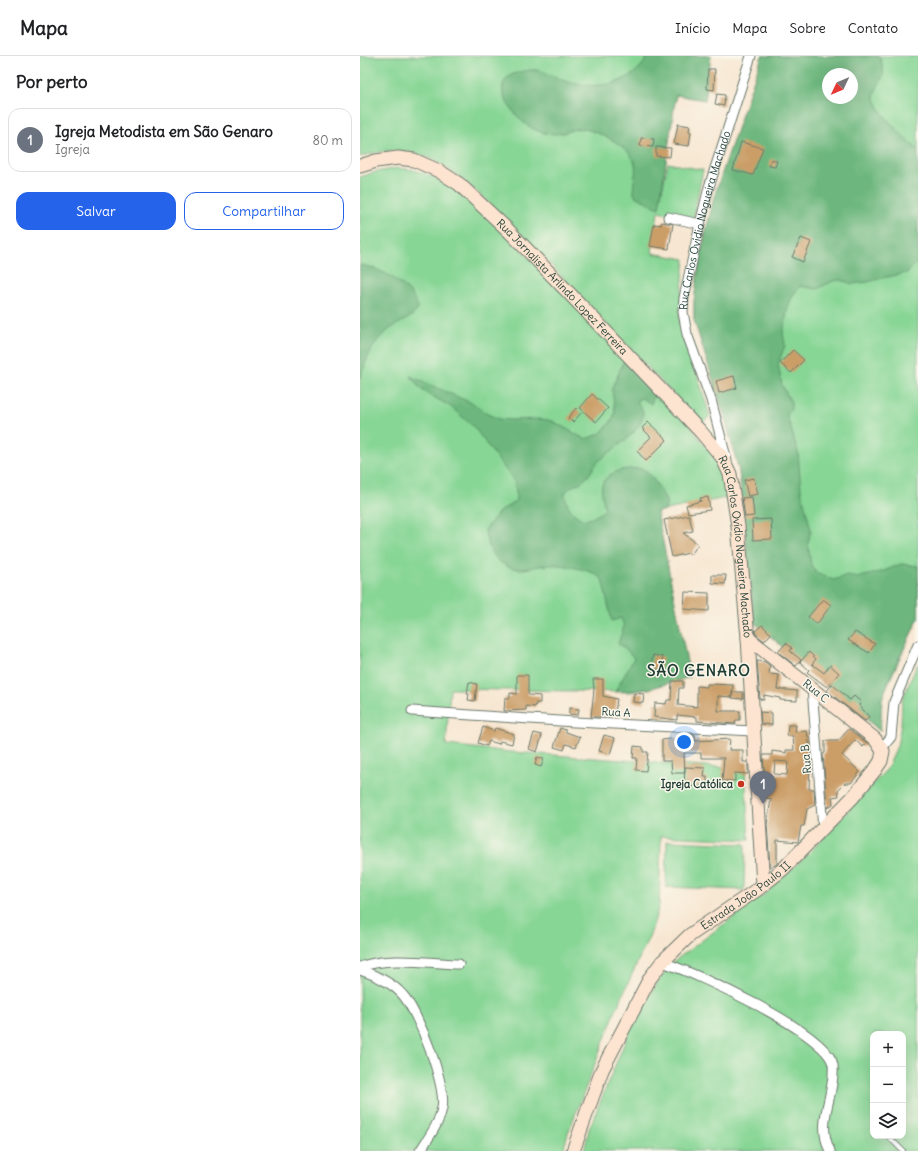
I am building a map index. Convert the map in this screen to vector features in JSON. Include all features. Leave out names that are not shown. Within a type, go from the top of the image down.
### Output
[{"type":"street","name":"Rua Carlos Ovídio Nogueira Machado","points":[[751,56],[709,187],[684,298],[684,317],[687,334],[711,400],[730,474],[738,526],[748,638],[763,885]]},
{"type":"street","name":"Rua Jornalista Arlindo Lopez Ferreira","points":[[360,166],[376,161],[398,158],[414,160],[439,171],[459,184],[513,234],[701,432],[722,457],[730,474]]},
{"type":"street","points":[[668,217],[700,224]]},
{"type":"street","name":"Rua C","points":[[748,638],[875,739],[882,748]]},
{"type":"street","name":"Estrada João Paulo II","points":[[573,1151],[602,1070],[650,978],[662,962],[690,935],[784,869],[823,829],[875,770],[883,754],[882,748],[891,737],[894,702],[918,645]]},
{"type":"street","name":"Rua B","points":[[812,688],[823,829]]},
{"type":"street","name":"Rua A","points":[[412,711],[753,731]]},
{"type":"street","points":[[360,968],[371,963],[390,961],[459,964]]},
{"type":"street","points":[[662,962],[696,975],[793,1025],[826,1053],[833,1062],[834,1073],[825,1112],[825,1132],[830,1151]]},
{"type":"street","points":[[360,968],[388,982],[407,1001],[419,1023],[443,1091],[443,1107],[438,1121],[420,1151]]},
{"type":"lane","points":[[891,1139],[903,1151]]},
{"type":"green space","points":[[360,56],[711,56],[705,100],[676,95],[660,200],[668,163],[703,170],[693,219],[658,212],[652,253],[685,259],[679,318],[683,338],[694,364],[710,416],[701,424],[530,243],[470,186],[455,174],[431,159],[422,155],[404,151],[378,152],[360,157]]},
{"type":"green space","points":[[648,56],[711,56],[705,100],[676,95],[659,208],[635,196],[635,164],[629,153],[620,145],[590,130],[576,129],[563,133],[547,134],[533,129],[526,124],[510,107],[503,92],[504,82],[509,76],[522,71],[530,70],[543,71],[568,82],[579,84],[603,85],[614,83],[633,73],[641,66]]},
{"type":"green space","points":[[762,56],[918,56],[918,619],[882,697],[880,731],[754,622],[739,471],[724,414],[694,320],[694,301],[700,257],[714,197]]},
{"type":"green space","points":[[762,56],[879,56],[882,63],[883,73],[874,95],[877,103],[892,125],[918,150],[918,262],[907,273],[868,282],[852,284],[841,280],[833,281],[817,289],[800,286],[793,295],[788,307],[783,333],[785,345],[778,364],[782,385],[791,402],[791,409],[787,415],[798,452],[801,490],[811,530],[808,543],[811,565],[818,574],[834,580],[847,575],[857,578],[884,571],[901,564],[918,566],[918,619],[891,675],[882,699],[880,731],[754,622],[739,471],[724,414],[694,320],[694,301],[700,257],[714,197]]},
{"type":"green space","points":[[398,168],[414,170],[434,177],[451,187],[505,233],[686,421],[721,466],[730,497],[657,512],[690,677],[648,689],[631,692],[450,689],[446,745],[512,752],[745,769],[749,840],[661,836],[659,906],[651,932],[616,1010],[568,1133],[563,1151],[360,1151],[360,177],[375,172]]},
{"type":"green space","points":[[360,265],[386,274],[404,286],[415,301],[418,309],[410,317],[380,337],[368,356],[360,379]]},
{"type":"green space","points":[[625,358],[656,390],[651,404],[642,398],[638,399],[637,402],[643,413],[642,420],[638,427],[626,440],[598,462],[585,479],[567,490],[565,493],[566,502],[576,515],[584,520],[592,518],[605,510],[602,485],[609,476],[614,473],[625,469],[642,469],[645,470],[656,482],[666,502],[665,510],[657,512],[690,677],[648,689],[615,692],[634,658],[625,648],[618,644],[624,626],[621,618],[612,621],[602,579],[589,571],[573,567],[547,565],[523,569],[507,566],[496,558],[488,545],[485,530],[499,512],[516,501],[514,481],[474,427],[451,407],[422,390],[410,376],[474,404],[487,414],[499,419],[540,419],[552,421],[585,439],[600,434],[613,419],[615,412],[612,389]]},
{"type":"green space","points":[[918,663],[918,1151],[584,1151],[589,1129],[629,1032],[659,980],[677,959],[766,893],[808,854],[887,769],[897,746],[901,724],[902,700]]},
{"type":"green space","points":[[667,841],[745,844],[744,890],[666,887]]},
{"type":"building","points":[[708,69],[715,69],[714,90],[707,89]]},
{"type":"building","points":[[717,94],[725,95],[724,106],[715,104]]},
{"type":"building","points":[[678,124],[690,126],[689,131],[691,132],[689,146],[674,144]]},
{"type":"building","points":[[641,138],[654,139],[653,147],[640,146]]},
{"type":"building","points":[[741,142],[763,148],[753,175],[733,170]]},
{"type":"building","points":[[656,147],[671,148],[670,157],[656,156]]},
{"type":"building","points":[[771,159],[777,161],[775,167],[769,166]]},
{"type":"building","points":[[662,222],[673,224],[669,249],[650,246],[654,224],[661,225]]},
{"type":"building","points":[[801,238],[811,242],[803,262],[792,257]]},
{"type":"building","points":[[793,350],[804,360],[791,373],[780,363]]},
{"type":"building","points":[[734,376],[737,388],[719,393],[716,381]]},
{"type":"building","points":[[592,394],[608,408],[596,422],[580,408]]},
{"type":"building","points":[[576,408],[581,413],[573,422],[568,418]]},
{"type":"building","points":[[648,422],[667,440],[646,461],[637,451],[651,437],[642,428]]},
{"type":"building","points":[[754,478],[758,494],[748,496],[744,480]]},
{"type":"building","points":[[708,497],[710,510],[688,513],[686,505],[701,501],[700,498]]},
{"type":"building","points":[[752,497],[754,516],[745,517],[742,498]]},
{"type":"building","points":[[689,515],[693,531],[683,533],[698,544],[691,555],[689,553],[672,557],[664,520]]},
{"type":"building","points":[[771,519],[772,539],[753,540],[752,520]]},
{"type":"building","points":[[712,575],[726,575],[725,584],[712,583]]},
{"type":"building","points":[[685,592],[709,593],[709,611],[684,609]]},
{"type":"building","points":[[823,599],[831,605],[817,624],[808,617]]},
{"type":"building","points":[[762,625],[771,634],[764,641],[756,634],[755,631]]},
{"type":"building","points":[[855,632],[875,644],[869,653],[848,640]]},
{"type":"building","points":[[786,643],[792,648],[790,651],[801,660],[796,666],[778,652]]},
{"type":"building","points":[[809,652],[816,659],[812,664],[824,673],[830,665],[839,673],[827,687],[807,672],[809,670],[800,662]]},
{"type":"building","points":[[653,655],[663,657],[660,670],[650,668]]},
{"type":"building","points":[[757,661],[765,662],[770,666],[769,674],[779,675],[777,689],[797,691],[797,701],[780,700],[780,698],[764,695],[764,700],[760,699]]},
{"type":"building","points":[[517,675],[528,675],[528,694],[540,696],[540,703],[536,703],[535,707],[526,706],[526,710],[504,711],[505,698],[510,698],[510,693],[517,694]]},
{"type":"building","points":[[593,679],[603,679],[603,696],[617,699],[615,713],[602,710],[601,717],[591,717],[594,689]]},
{"type":"building","points":[[672,681],[683,681],[683,688],[679,688],[678,705],[697,707],[697,686],[707,687],[707,684],[733,685],[732,697],[718,696],[718,711],[740,711],[740,720],[736,720],[735,724],[697,721],[697,717],[677,715],[677,720],[654,717],[655,703],[666,704],[667,700],[671,700]]},
{"type":"building","points":[[469,682],[477,684],[475,701],[468,700],[469,694],[467,694]]},
{"type":"building","points":[[832,684],[850,700],[854,696],[861,702],[859,705],[869,717],[865,721],[827,691]]},
{"type":"building","points":[[732,692],[743,692],[743,699],[732,698]]},
{"type":"building","points":[[634,693],[644,694],[643,703],[633,702]]},
{"type":"building","points":[[569,708],[579,709],[578,715],[569,714]]},
{"type":"building","points":[[760,712],[772,713],[772,725],[761,724]]},
{"type":"building","points":[[788,725],[796,725],[795,732],[807,731],[812,759],[811,765],[810,764],[809,789],[814,789],[815,805],[807,809],[804,826],[801,826],[798,842],[777,840],[777,864],[770,867],[767,824],[771,799],[766,798],[763,755],[772,755],[772,751],[786,753],[786,750],[794,750],[793,736],[787,736]],"holes":[[[775,761],[788,762],[787,775],[774,774]]]},
{"type":"building","points":[[483,727],[494,731],[495,728],[514,734],[512,744],[500,741],[499,744],[489,741],[487,746],[478,743]]},
{"type":"building","points":[[560,728],[580,737],[576,747],[566,744],[564,750],[554,747]]},
{"type":"building","points":[[849,729],[867,743],[863,747],[855,740],[842,755],[860,772],[851,783],[845,783],[838,790],[839,796],[832,797],[833,804],[827,808],[823,754],[825,753],[825,741],[838,741]]},
{"type":"building","points":[[534,733],[542,735],[537,752],[529,749]]},
{"type":"building","points":[[687,734],[695,735],[695,741],[730,739],[729,750],[743,750],[743,762],[748,762],[748,774],[735,773],[735,781],[722,781],[724,758],[701,758],[701,753],[684,753],[685,773],[672,773],[671,761],[662,761],[662,740],[687,737]]},
{"type":"building","points":[[604,735],[615,738],[610,754],[599,751]]},
{"type":"building","points":[[634,746],[643,747],[643,752],[648,752],[646,771],[636,770],[637,758],[633,758]]},
{"type":"building","points":[[537,757],[544,759],[541,767],[535,765]]},
{"type":"building","points":[[685,767],[705,768],[704,777],[707,777],[707,787],[684,786]]},
{"type":"place","name":"Igreja Católica","points":[[741,784]]},
{"type":"place","name":"Igreja Metodista em São Genaro","points":[[763,804]]},
{"type":"district","name":"SÃO GENARO","points":[[699,671]]}]
